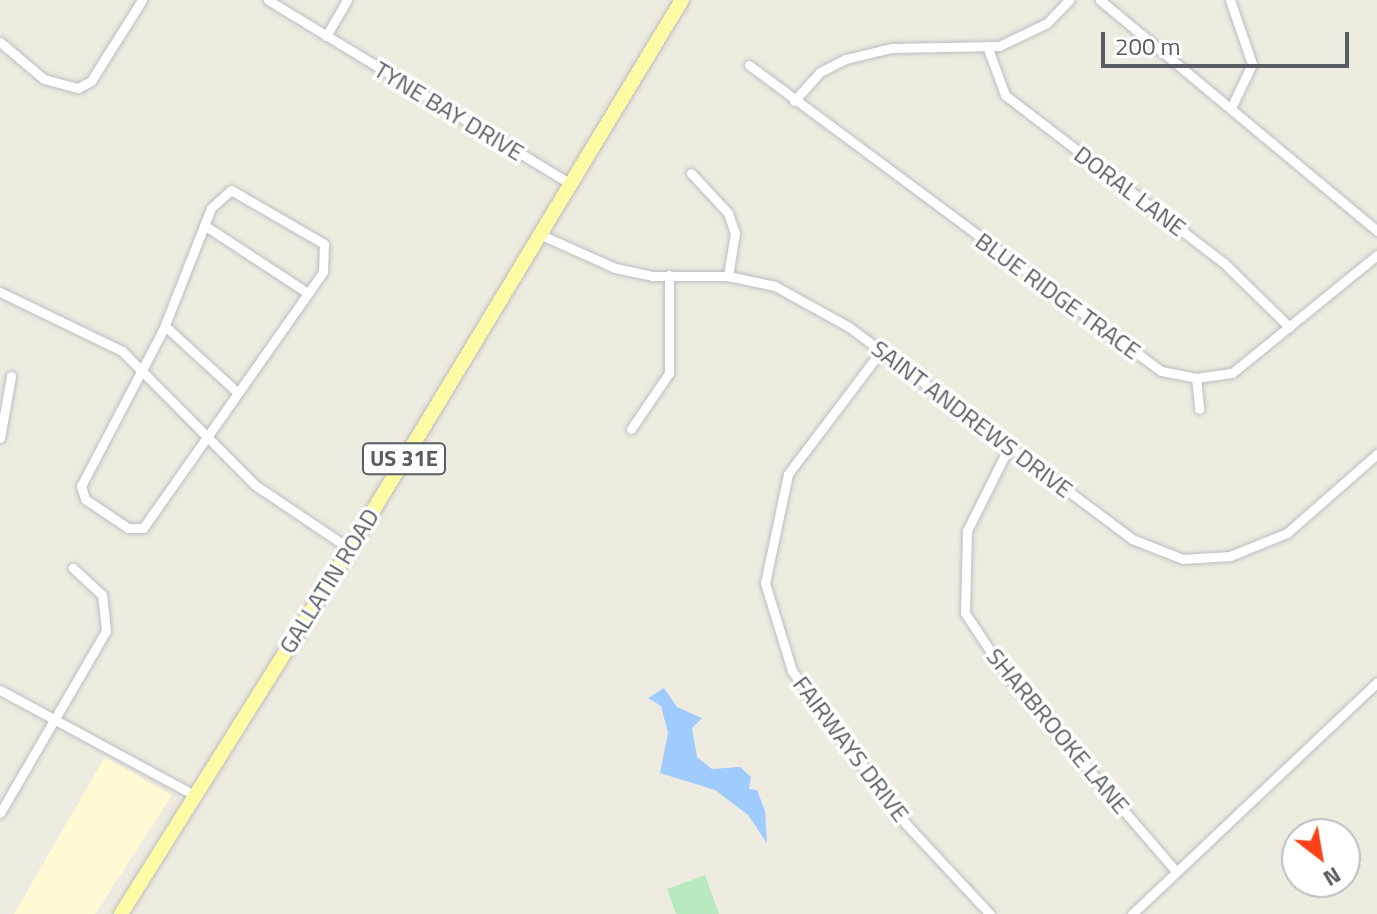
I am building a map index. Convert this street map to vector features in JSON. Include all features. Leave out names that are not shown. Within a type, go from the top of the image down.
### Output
[{"type":"main road","name":"GALLATIN ROAD","points":[[121,914],[350,549],[682,0]]},
{"type":"street","points":[[0,42],[44,79],[78,88],[91,81],[142,0]]},
{"type":"street","name":"TYNE BAY DRIVE","points":[[268,0],[572,185]]},
{"type":"street","points":[[326,36],[347,0]]},
{"type":"street","points":[[794,101],[820,72],[846,59],[891,48],[987,46],[1047,23],[1069,0]]},
{"type":"street","points":[[1100,0],[1377,231]]},
{"type":"street","points":[[1230,0],[1252,64],[1231,108]]},
{"type":"street","name":"DORAL LANE","points":[[987,46],[1005,95],[1225,264],[1289,327]]},
{"type":"street","name":"BLUE RIDGE TRACE","points":[[749,65],[1161,371],[1196,378],[1232,373],[1377,255]]},
{"type":"street","points":[[691,173],[728,213],[735,233],[728,276]]},
{"type":"street","points":[[231,190],[324,244],[323,272],[143,528],[128,528],[85,499],[81,486],[138,370],[165,326],[204,225],[216,200],[231,190]]},
{"type":"street","points":[[204,225],[308,293]]},
{"type":"street","name":"SAINT ANDREWS DRIVE","points":[[539,234],[615,268],[669,275],[728,276],[775,286],[881,351],[1132,539],[1183,559],[1230,556],[1287,533],[1377,454]]},
{"type":"street","points":[[631,429],[669,373],[669,275]]},
{"type":"street","points":[[0,292],[80,328],[122,351],[255,485],[350,549]]},
{"type":"street","points":[[165,326],[237,392]]},
{"type":"street","name":"FAIRWAYS DRIVE","points":[[881,351],[788,474],[765,583],[792,671],[906,824],[990,914]]},
{"type":"street","points":[[0,438],[11,376]]},
{"type":"street","points":[[1196,378],[1199,409]]},
{"type":"street","name":"SHARBROOKE LANE","points":[[1009,447],[967,531],[965,613],[1005,673],[1175,870]]},
{"type":"street","points":[[0,813],[56,723],[106,631],[102,595],[73,568]]},
{"type":"street","points":[[1132,914],[1377,682]]},
{"type":"street","points":[[0,690],[194,795]]},
{"type":"shaded area","points":[[105,757],[172,795],[95,914],[14,914]]},
{"type":"green space","points":[[705,875],[719,914],[676,914],[667,889]]},
{"type":"water","points":[[664,688],[677,707],[702,718],[692,728],[697,757],[712,769],[740,767],[751,777],[749,789],[757,790],[765,811],[767,843],[748,815],[715,790],[660,773],[668,733],[661,706],[648,698]]}]
